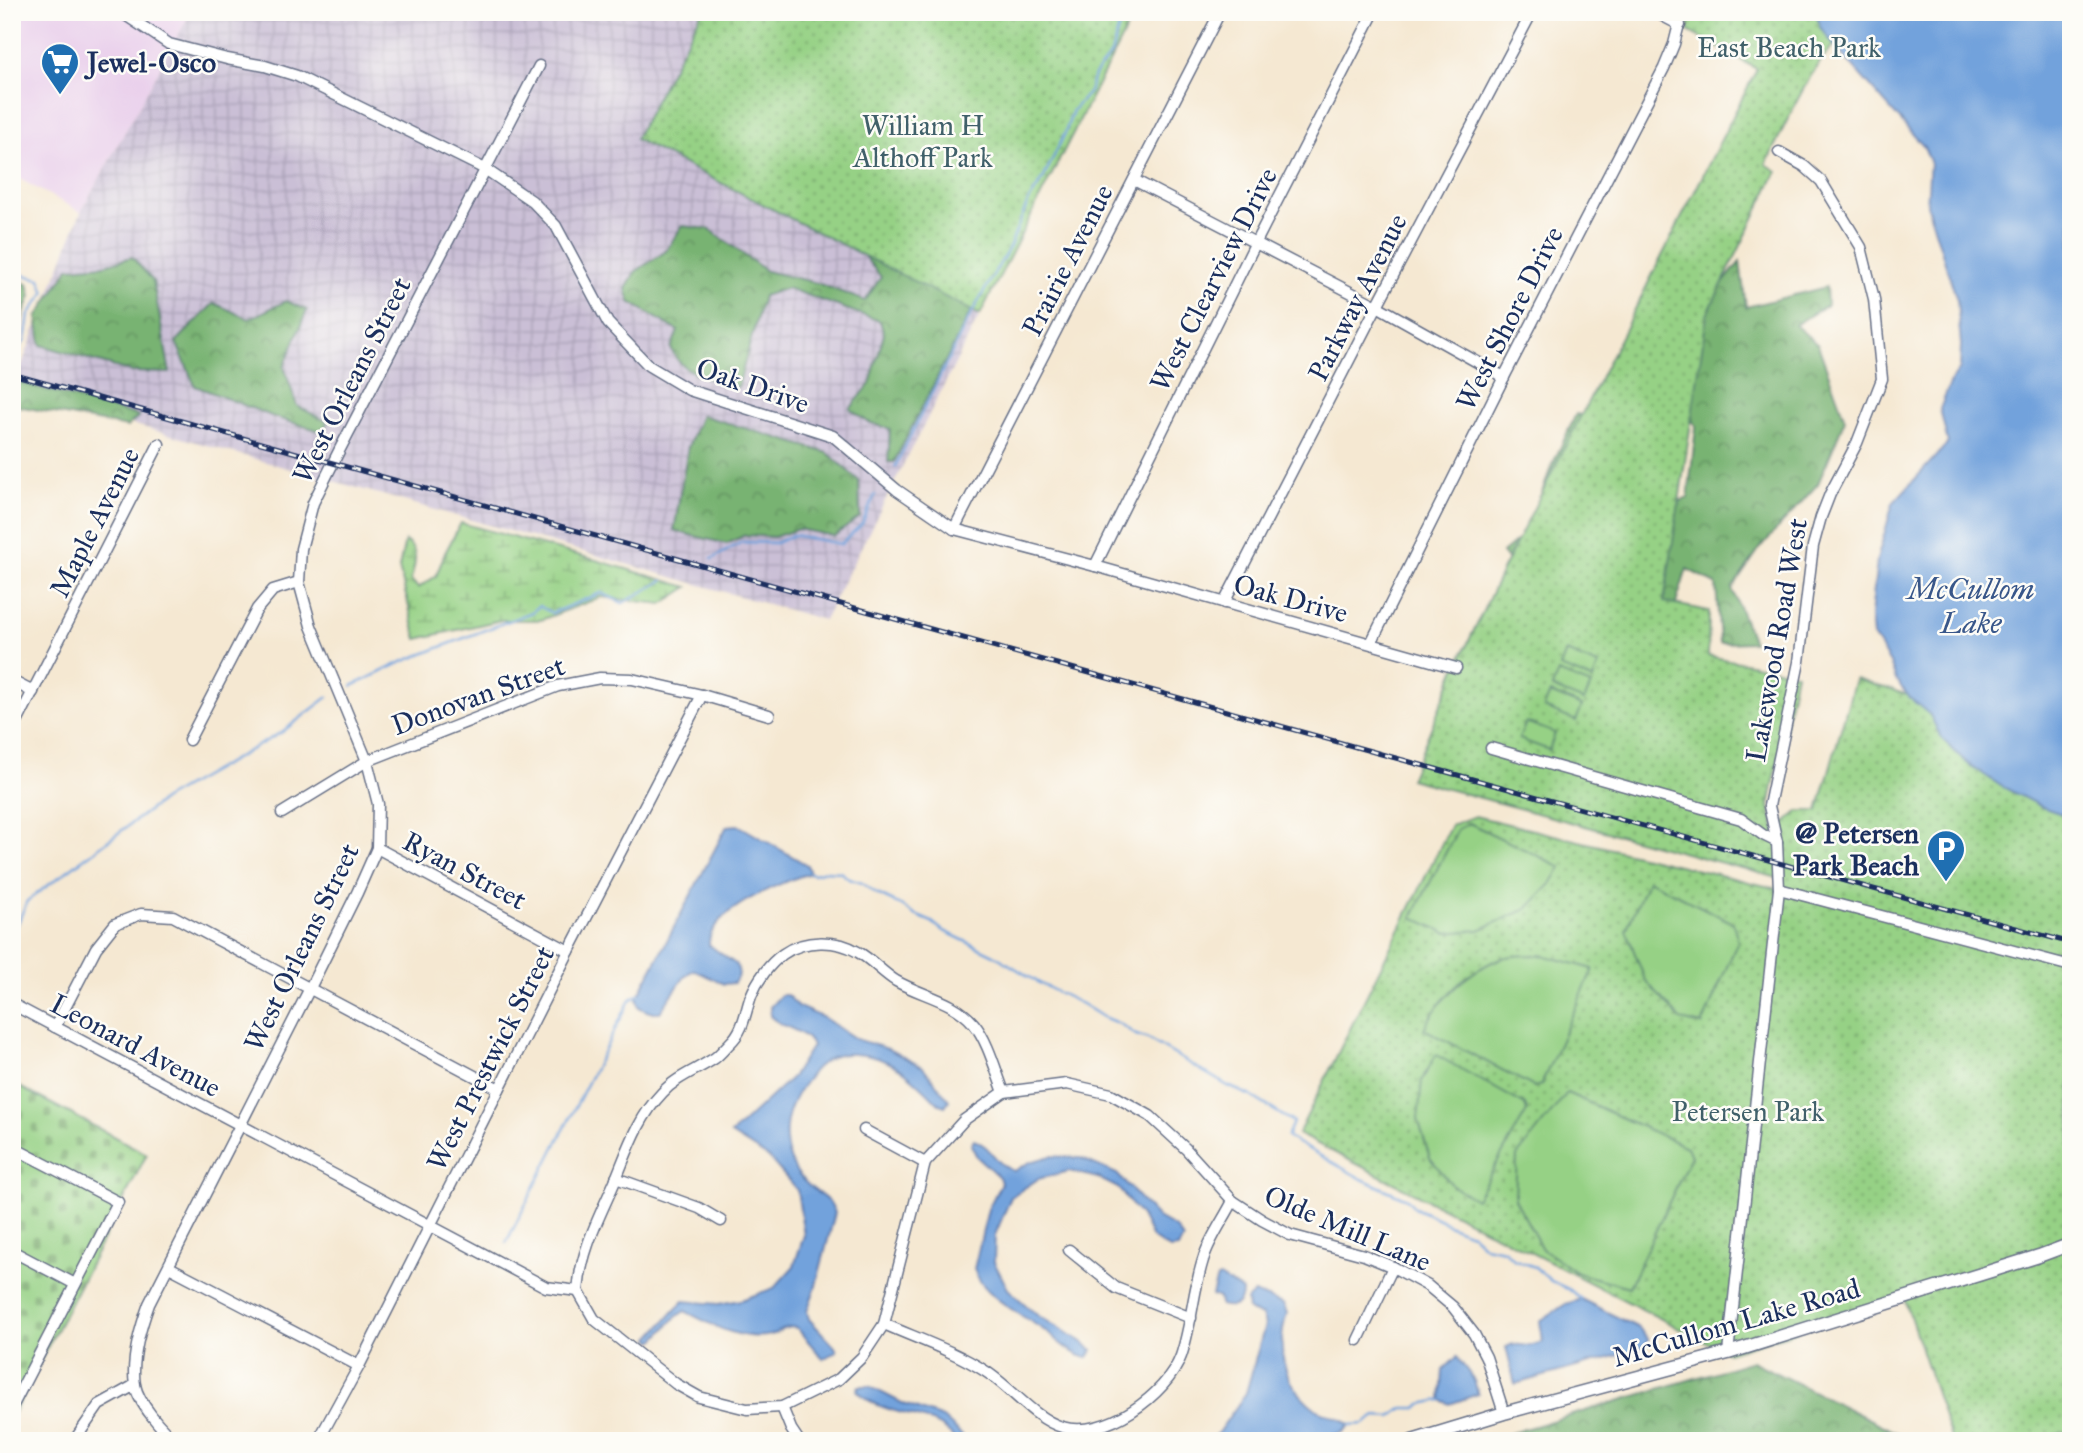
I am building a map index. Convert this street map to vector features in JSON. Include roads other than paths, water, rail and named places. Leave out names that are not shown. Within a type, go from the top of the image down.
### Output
[{"type":"street","name":"Oak Drive","points":[[121,12],[169,44],[297,76],[485,169],[532,201],[556,226],[608,323],[649,366],[689,390],[833,436],[897,490],[954,529],[1456,668]]},
{"type":"street","name":"Prairie Avenue","points":[[954,529],[1220,12]]},
{"type":"street","name":"West Clearview Drive","points":[[1095,566],[1374,12]]},
{"type":"street","name":"Parkway Avenue","points":[[1224,603],[1532,12]]},
{"type":"street","points":[[1655,12],[1680,25]]},
{"type":"street","name":"West Shore Drive","points":[[1371,643],[1504,377],[1664,68],[1674,44],[1682,12]]},
{"type":"street","name":"West Orleans Street","points":[[135,1385],[139,1332],[149,1304],[357,893],[377,848],[378,804],[367,761],[311,626],[299,582],[301,549],[313,503],[540,66]]},
{"type":"street","name":"Lakewood Road West","points":[[1728,1353],[1779,889],[1777,842],[1769,806],[1799,662],[1813,546],[1830,494],[1857,443],[1882,379],[1874,299],[1861,247],[1821,181],[1804,166],[1779,152]]},
{"type":"street","points":[[1134,180],[1377,306],[1504,377]]},
{"type":"street","name":"Maple Avenue","points":[[12,732],[159,444]]},
{"type":"street","points":[[189,740],[257,609],[273,590],[299,582]]},
{"type":"street","name":"Donovan Street","points":[[282,813],[367,761],[558,686],[600,678],[632,680],[702,695],[769,715]]},
{"type":"street","points":[[12,681],[33,692]]},
{"type":"street","name":"West Prestwick Street","points":[[318,1441],[359,1366],[702,695]]},
{"type":"street","points":[[1491,748],[1741,820],[1777,842]]},
{"type":"street","name":"Ryan Street","points":[[377,848],[569,951]]},
{"type":"street","points":[[1779,889],[2071,966]]},
{"type":"street","points":[[55,1027],[96,948],[115,924],[141,914],[173,916],[499,1089]]},
{"type":"street","points":[[578,1290],[579,1271],[585,1249],[646,1111],[664,1090],[716,1057],[734,1040],[746,1020],[752,995],[764,973],[783,953],[804,944],[831,943],[858,952],[895,980],[946,1002],[974,1024],[1004,1092]]},
{"type":"street","name":"Leonard Avenue","points":[[12,1004],[547,1287],[578,1290]]},
{"type":"street","name":"Olde Mill Lane","points":[[578,1290],[594,1319],[676,1384],[699,1397],[747,1409],[782,1407],[839,1379],[862,1357],[884,1324],[925,1163],[964,1121],[1004,1092],[1067,1084],[1111,1094],[1150,1116],[1186,1149],[1233,1201],[1262,1220],[1290,1235],[1364,1255],[1428,1286],[1453,1307],[1474,1334],[1486,1357],[1504,1413]]},
{"type":"street","points":[[864,1130],[925,1163]]},
{"type":"street","points":[[12,1147],[118,1202],[14,1401]]},
{"type":"street","points":[[616,1178],[699,1208],[721,1221]]},
{"type":"street","points":[[884,1324],[985,1371],[1044,1419],[1063,1428],[1088,1429],[1108,1424],[1152,1397],[1180,1358],[1204,1256],[1233,1201]]},
{"type":"street","name":"McCullom Lake Road","points":[[1412,1441],[1504,1413],[1728,1353],[2071,1244]]},
{"type":"street","points":[[1069,1250],[1116,1288],[1191,1318]]},
{"type":"street","points":[[12,1251],[75,1284]]},
{"type":"street","points":[[169,1267],[359,1366]]},
{"type":"street","points":[[1357,1340],[1393,1267]]},
{"type":"street","points":[[74,1441],[99,1405],[135,1385],[148,1411],[177,1441]]},
{"type":"street","points":[[782,1407],[799,1441]]},
{"type":"water","name":"McCullom Lake","points":[[1816,12],[2071,12],[2071,817],[2042,807],[2001,786],[1967,763],[1942,739],[1930,715],[1911,699],[1896,680],[1890,663],[1873,636],[1871,616],[1877,560],[1893,503],[1948,443],[1940,409],[1951,381],[1960,369],[1957,300],[1927,205],[1930,161],[1924,147],[1834,45],[1820,27]]},
{"type":"water","points":[[738,825],[807,865],[810,873],[748,900],[720,921],[712,933],[709,945],[737,965],[739,974],[734,983],[724,984],[694,970],[686,975],[660,1012],[649,1012],[639,1007],[637,998],[727,826]]},
{"type":"water","points":[[781,995],[787,995],[799,1007],[824,1018],[856,1039],[888,1049],[923,1067],[949,1100],[945,1106],[939,1104],[911,1077],[892,1064],[868,1056],[850,1054],[832,1057],[818,1067],[793,1102],[786,1132],[790,1158],[802,1179],[827,1200],[835,1213],[807,1311],[809,1319],[837,1351],[823,1359],[797,1328],[787,1328],[760,1337],[748,1336],[726,1330],[685,1311],[653,1341],[650,1338],[683,1301],[719,1304],[741,1300],[774,1288],[794,1266],[804,1235],[797,1190],[769,1158],[731,1134],[793,1076],[812,1046],[804,1036],[770,1016],[770,1007]]},
{"type":"water","points":[[974,1140],[1014,1171],[1030,1162],[1051,1156],[1080,1158],[1117,1174],[1158,1218],[1177,1229],[1183,1239],[1178,1248],[1169,1249],[1152,1238],[1141,1216],[1118,1188],[1098,1178],[1069,1171],[1038,1179],[1011,1197],[995,1235],[994,1262],[1008,1289],[1037,1315],[1093,1350],[1087,1358],[1069,1350],[1004,1304],[978,1279],[974,1269],[988,1209],[1001,1183],[999,1177],[977,1157],[971,1145]]},
{"type":"water","points":[[1220,1277],[1242,1291],[1241,1300],[1236,1305],[1220,1305],[1219,1298],[1212,1295],[1217,1278]]},
{"type":"water","points":[[1254,1293],[1283,1304],[1287,1313],[1283,1327],[1282,1354],[1289,1378],[1316,1409],[1350,1425],[1343,1432],[1314,1441],[1215,1441],[1215,1437],[1246,1393],[1265,1325],[1262,1316],[1248,1310],[1247,1300]]},
{"type":"water","points":[[1581,1299],[1639,1328],[1649,1340],[1641,1349],[1515,1384],[1506,1347],[1543,1342],[1540,1321],[1566,1304]]},
{"type":"water","points":[[1457,1357],[1474,1380],[1478,1394],[1450,1404],[1441,1400],[1443,1370]]},
{"type":"water","points":[[859,1386],[869,1386],[904,1404],[943,1418],[968,1441],[956,1441],[934,1423],[880,1406],[857,1390]]},
{"type":"waterway","points":[[895,467],[970,316],[1010,246],[1028,202],[1043,179],[1065,133],[1073,110],[1089,92],[1094,75],[1111,54],[1121,19],[1126,12]]},
{"type":"waterway","points":[[12,272],[40,279],[45,293],[29,314],[25,341],[12,355]]},
{"type":"waterway","points":[[712,559],[742,542],[776,543],[793,535],[841,544],[862,524],[875,495]]},
{"type":"waterway","points":[[352,686],[402,662],[532,612],[539,606],[552,613],[601,593],[623,603],[664,580]]},
{"type":"waterway","points":[[12,937],[27,901],[164,799],[282,732],[328,697]]},
{"type":"waterway","points":[[810,873],[840,872],[942,930],[994,955],[1041,984],[1148,1039],[1293,1122],[1287,1137],[1362,1179],[1407,1199],[1415,1208],[1471,1234],[1484,1246],[1504,1250],[1513,1259],[1535,1267],[1551,1281],[1581,1299]]},
{"type":"waterway","points":[[506,1243],[630,1000],[639,994]]},
{"type":"waterway","points":[[1350,1425],[1364,1424],[1376,1416],[1391,1417],[1403,1408],[1417,1408],[1421,1404],[1441,1400]]},
{"type":"railway","points":[[12,374],[2071,943]]},
{"type":"place","name":"Jewel-Osco","points":[[60,96]]},
{"type":"place","name":"@ Petersen Park Beach","points":[[1946,883]]},
{"type":"park label","name":"East Beach Park","points":[[1789,47]]},
{"type":"park label","name":"William H Althoff Park","points":[[923,141]]},
{"type":"park label","name":"Petersen Park","points":[[1748,1111]]}]
